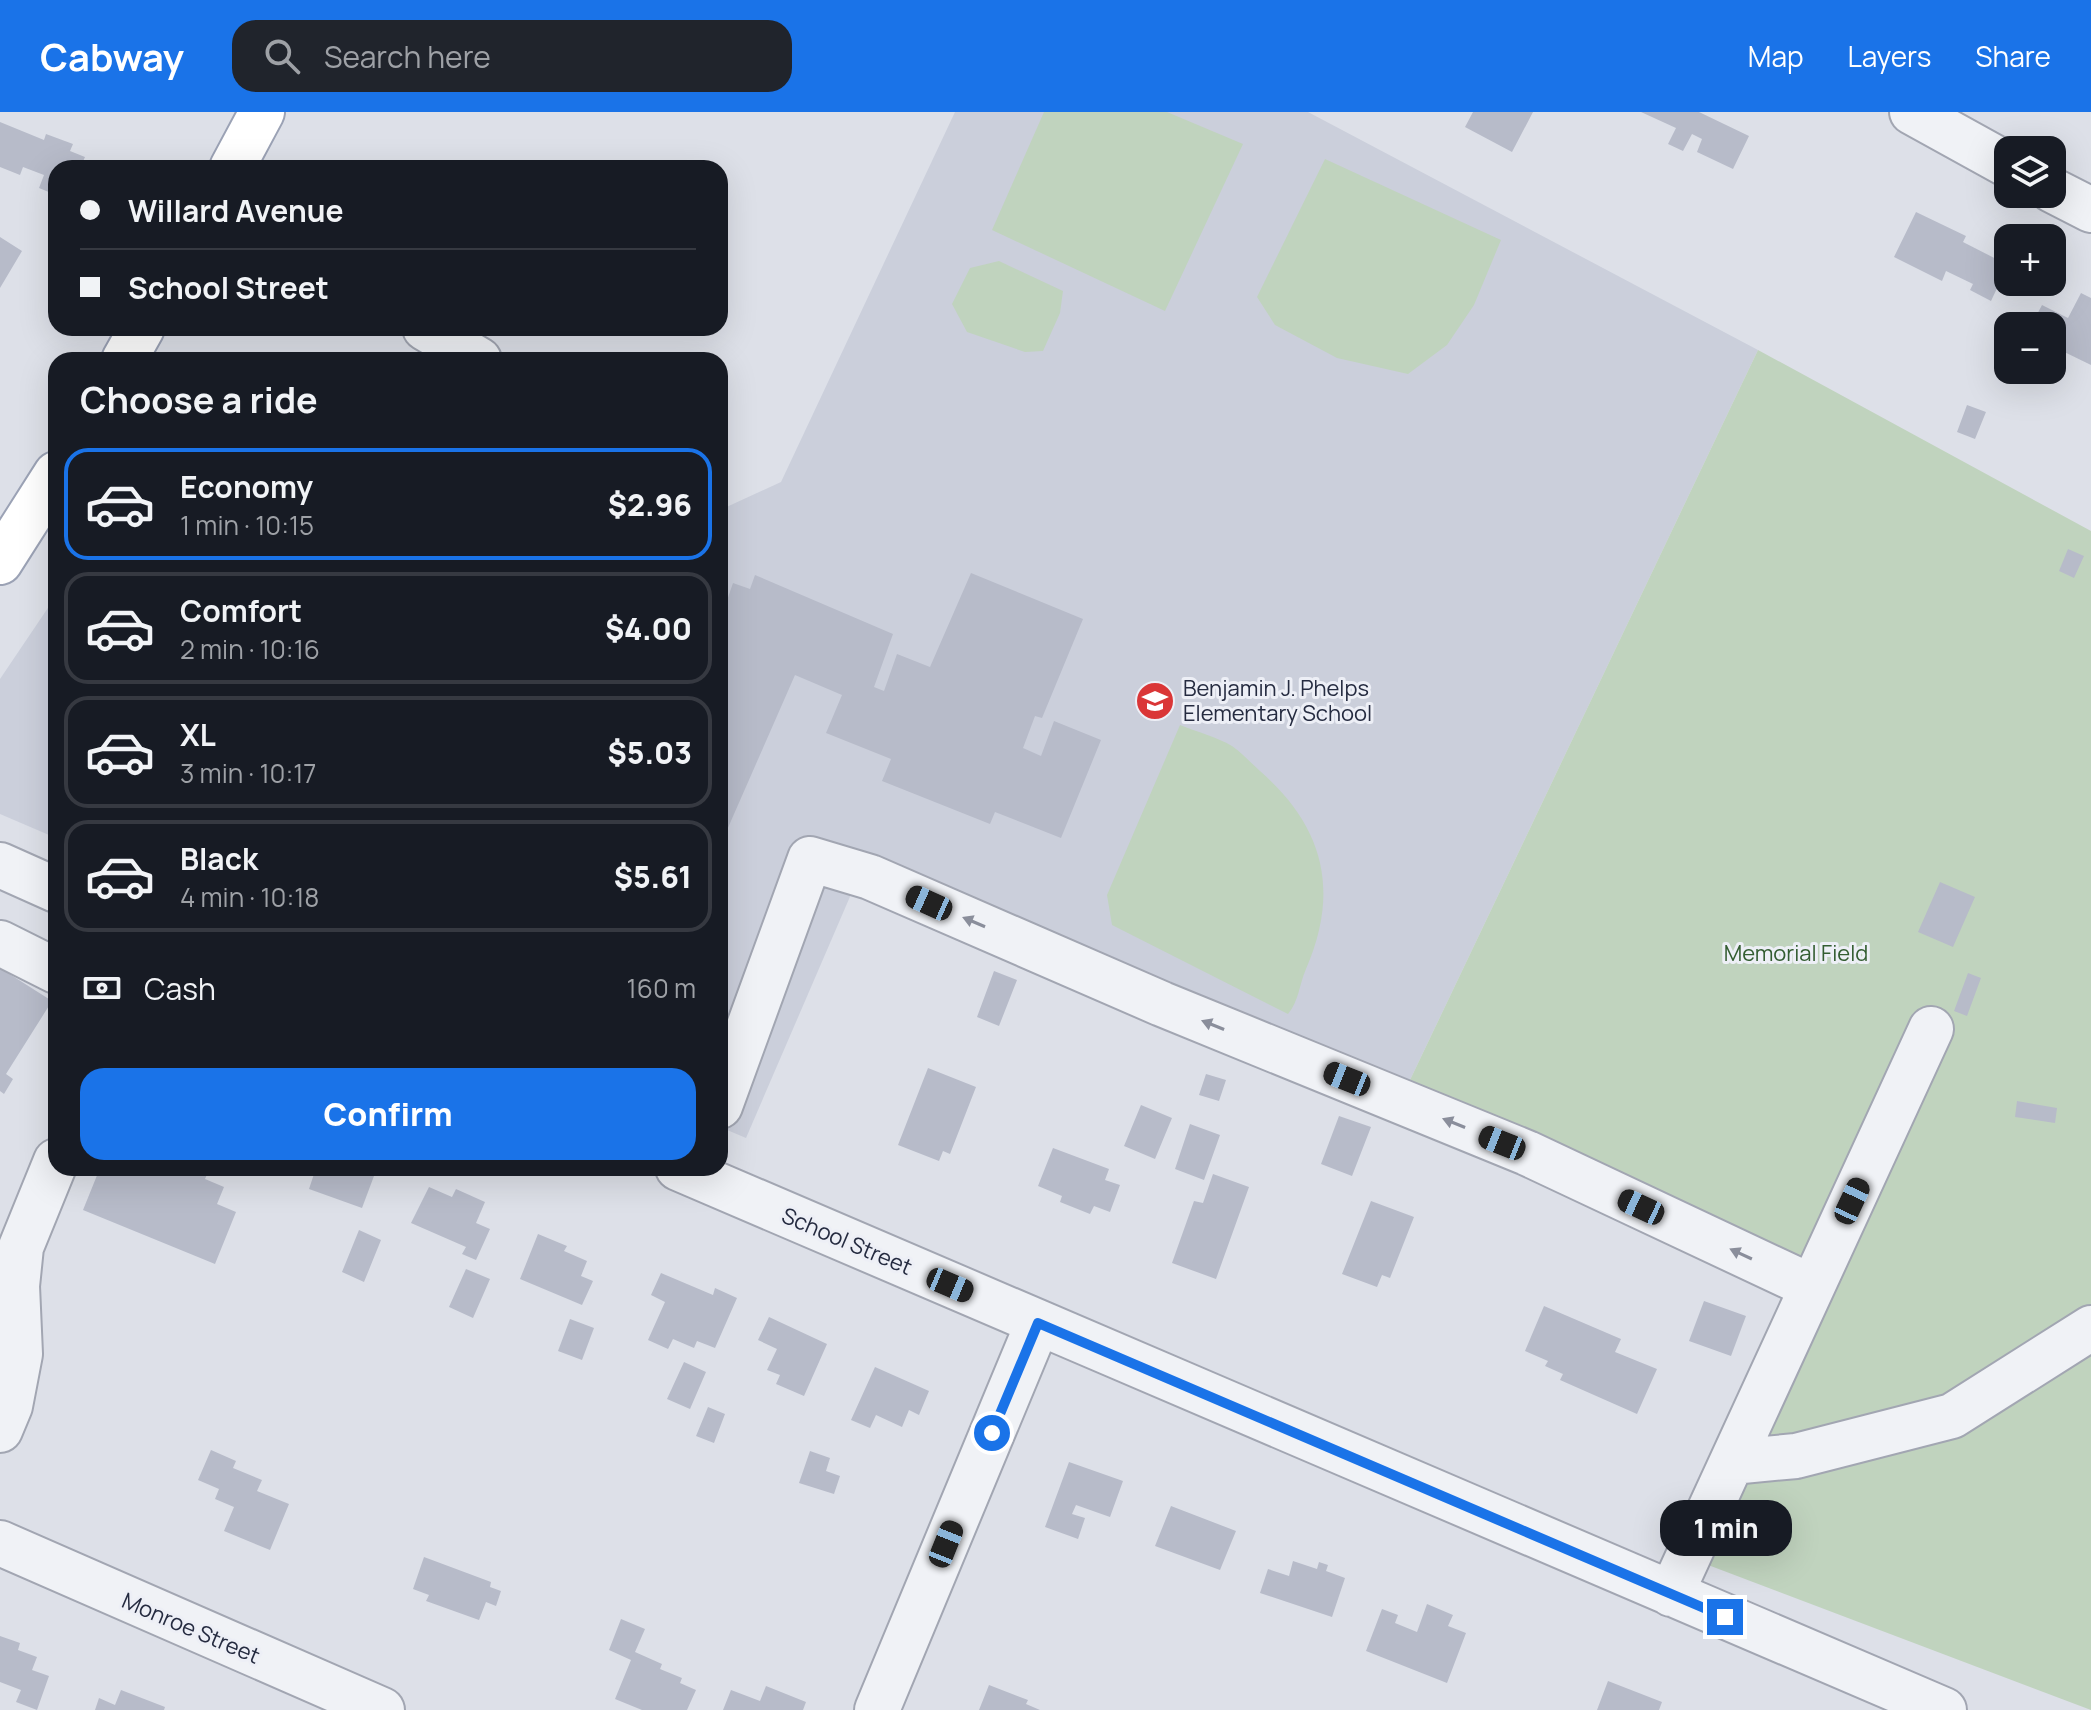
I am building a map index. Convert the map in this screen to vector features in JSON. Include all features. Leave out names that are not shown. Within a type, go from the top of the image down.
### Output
[{"type":"main road","points":[[236,160],[262,112]]},
{"type":"main road","points":[[0,562],[48,487]]},
{"type":"street","points":[[1912,112],[1994,157]]},
{"type":"street","points":[[2066,197],[2091,210]]},
{"type":"street","points":[[438,336],[466,352]]},
{"type":"street","points":[[728,1084],[810,859],[870,877],[1162,1004],[1527,1153],[1812,1287]]},
{"type":"street","points":[[0,865],[48,886]]},
{"type":"street","points":[[0,943],[48,967]]},
{"type":"street","points":[[1671,1594],[1931,1029]]},
{"type":"street","points":[[0,1430],[10,1406],[20,1354],[17,1286],[21,1247],[50,1176]]},
{"type":"street","name":"School Street","points":[[701,1176],[1944,1710]]},
{"type":"street","points":[[877,1710],[1038,1323]]},
{"type":"street","points":[[1732,1462],[1796,1456],[1952,1416],[2091,1328]]},
{"type":"street","name":"Monroe Street","points":[[0,1543],[382,1710]]},
{"type":"shaded area","name":"Benjamin J. Phelps Elementary School","points":[[955,112],[1308,112],[1758,350],[1400,1101],[852,892],[746,1138],[728,1130],[728,506],[781,482]]},
{"type":"shaded area","points":[[48,608],[48,835],[0,814],[0,679]]},
{"type":"green space","points":[[1044,112],[1167,112],[1243,144],[1165,311],[992,230]]},
{"type":"green space","points":[[1325,159],[1501,240],[1474,305],[1447,345],[1408,374],[1337,358],[1275,325],[1257,297]]},
{"type":"green space","points":[[999,261],[1063,291],[1060,313],[1043,351],[1025,352],[967,332],[952,304],[970,268]]},
{"type":"green space","name":"Memorial Field","points":[[1758,350],[2091,531],[2091,1710],[1687,1557],[1812,1287],[1400,1101]]},
{"type":"green space","points":[[1180,725],[1232,746],[1282,792],[1312,837],[1320,861],[1322,913],[1297,998],[1288,1014],[1112,925],[1107,895]]},
{"type":"building","points":[[1473,112],[1533,112],[1512,152],[1465,127]]},
{"type":"building","points":[[1641,112],[1699,112],[1749,136],[1733,169],[1697,152],[1702,139],[1692,134],[1683,151],[1668,144],[1676,128]]},
{"type":"building","points":[[0,122],[44,140],[46,134],[73,144],[70,151],[85,157],[84,160],[48,160],[48,192],[39,188],[44,175],[23,167],[20,175],[0,167]]},
{"type":"building","points":[[1916,212],[1966,236],[1963,242],[1994,258],[1994,295],[1991,301],[1970,290],[1973,284],[1946,271],[1942,281],[1894,257]]},
{"type":"building","points":[[0,237],[22,251],[0,288]]},
{"type":"building","points":[[2081,293],[2091,298],[2091,365],[2066,353],[2068,318]]},
{"type":"building","points":[[2042,305],[2056,312],[2038,312]]},
{"type":"building","points":[[1967,405],[1986,412],[1975,439],[1957,432]]},
{"type":"building","points":[[2068,549],[2084,556],[2074,578],[2059,571]]},
{"type":"building","points":[[971,573],[1083,619],[1042,718],[1035,716],[1023,748],[1041,756],[1054,721],[1101,740],[1061,838],[995,812],[990,824],[882,781],[891,759],[826,733],[842,695],[795,675],[728,828],[728,598],[733,583],[750,589],[755,575],[893,634],[874,687],[884,691],[897,654],[930,667]]},
{"type":"building","points":[[1940,882],[1975,897],[1953,947],[1918,932]]},
{"type":"building","points":[[0,968],[48,998],[48,1007],[6,1074],[13,1079],[4,1094],[0,1091]]},
{"type":"building","points":[[994,971],[1017,980],[999,1026],[977,1017]]},
{"type":"building","points":[[1968,973],[1981,978],[1967,1016],[1954,1011]]},
{"type":"building","points":[[928,1068],[976,1087],[950,1154],[943,1151],[939,1161],[898,1145]]},
{"type":"building","points":[[1206,1074],[1226,1080],[1219,1101],[1199,1095]]},
{"type":"building","points":[[2017,1101],[2057,1108],[2055,1123],[2015,1117]]},
{"type":"building","points":[[1141,1105],[1172,1118],[1155,1159],[1124,1146]]},
{"type":"building","points":[[1339,1116],[1371,1127],[1352,1176],[1321,1164]]},
{"type":"building","points":[[1190,1124],[1220,1135],[1204,1180],[1175,1169]]},
{"type":"building","points":[[1053,1148],[1109,1169],[1105,1180],[1120,1185],[1110,1212],[1094,1206],[1090,1214],[1060,1202],[1062,1196],[1038,1186]]},
{"type":"building","points":[[1213,1174],[1249,1187],[1216,1279],[1172,1263],[1194,1201],[1203,1203]]},
{"type":"building","points":[[97,1176],[206,1176],[205,1179],[224,1187],[217,1204],[236,1212],[215,1264],[83,1210]]},
{"type":"building","points":[[313,1176],[374,1176],[362,1208],[309,1189]]},
{"type":"building","points":[[429,1187],[452,1197],[456,1189],[485,1202],[476,1223],[490,1229],[476,1260],[462,1254],[466,1247],[411,1223]]},
{"type":"building","points":[[1371,1201],[1414,1217],[1390,1278],[1382,1275],[1377,1287],[1342,1274]]},
{"type":"building","points":[[359,1230],[381,1240],[364,1282],[342,1272]]},
{"type":"building","points":[[538,1234],[567,1246],[564,1251],[587,1261],[581,1276],[593,1281],[582,1305],[520,1279]]},
{"type":"building","points":[[466,1269],[490,1279],[473,1318],[449,1307]]},
{"type":"building","points":[[661,1273],[713,1295],[715,1288],[737,1298],[715,1348],[697,1341],[694,1348],[673,1339],[668,1349],[648,1340],[665,1302],[651,1295]]},
{"type":"building","points":[[1704,1301],[1746,1316],[1731,1356],[1689,1341]]},
{"type":"building","points":[[1544,1306],[1621,1339],[1615,1352],[1657,1369],[1637,1414],[1560,1380],[1563,1374],[1545,1366],[1548,1361],[1525,1351]]},
{"type":"building","points":[[769,1317],[827,1344],[804,1396],[776,1384],[780,1375],[767,1370],[777,1349],[758,1340]]},
{"type":"building","points":[[570,1319],[594,1328],[582,1360],[558,1351]]},
{"type":"building","points":[[684,1362],[706,1372],[690,1409],[667,1399]]},
{"type":"building","points":[[875,1367],[929,1391],[919,1415],[909,1410],[902,1427],[876,1415],[870,1428],[851,1420]]},
{"type":"building","points":[[708,1407],[725,1414],[714,1443],[696,1436]]},
{"type":"building","points":[[211,1450],[236,1461],[233,1468],[262,1480],[257,1491],[289,1504],[270,1550],[224,1531],[234,1507],[215,1499],[219,1489],[198,1480]]},
{"type":"building","points":[[810,1451],[830,1458],[826,1471],[840,1476],[834,1494],[799,1483]]},
{"type":"building","points":[[1069,1462],[1123,1481],[1110,1517],[1076,1505],[1072,1514],[1085,1518],[1078,1539],[1045,1527]]},
{"type":"building","points":[[1171,1506],[1236,1531],[1220,1570],[1155,1546]]},
{"type":"building","points":[[424,1557],[491,1582],[490,1587],[501,1591],[496,1606],[486,1602],[479,1620],[426,1601],[429,1595],[413,1589]]},
{"type":"building","points":[[1293,1561],[1317,1569],[1319,1562],[1328,1565],[1326,1571],[1345,1578],[1332,1617],[1260,1593],[1268,1569],[1289,1576]]},
{"type":"building","points":[[1427,1604],[1453,1615],[1448,1626],[1466,1633],[1447,1683],[1366,1651],[1382,1609],[1398,1615],[1395,1623],[1417,1632]]},
{"type":"building","points":[[621,1619],[645,1629],[635,1652],[662,1664],[660,1669],[682,1678],[680,1683],[696,1690],[687,1710],[642,1710],[615,1699],[631,1660],[609,1650]]},
{"type":"building","points":[[0,1636],[20,1643],[18,1650],[37,1657],[32,1670],[49,1676],[37,1710],[16,1702],[21,1690],[0,1682]]},
{"type":"building","points":[[1608,1681],[1662,1702],[1659,1710],[1597,1710]]},
{"type":"building","points":[[989,1685],[1028,1700],[1026,1704],[1040,1710],[979,1710]]},
{"type":"building","points":[[766,1686],[806,1702],[803,1710],[723,1710],[731,1690],[760,1701]]},
{"type":"building","points":[[121,1690],[165,1707],[164,1710],[95,1710],[99,1698],[115,1705]]},
{"type":"place","name":"Benjamin J. Phelps Elementary School","points":[[1155,701]]},
{"type":"route","points":[[992,1433],[1038,1323],[1725,1617]]}]
